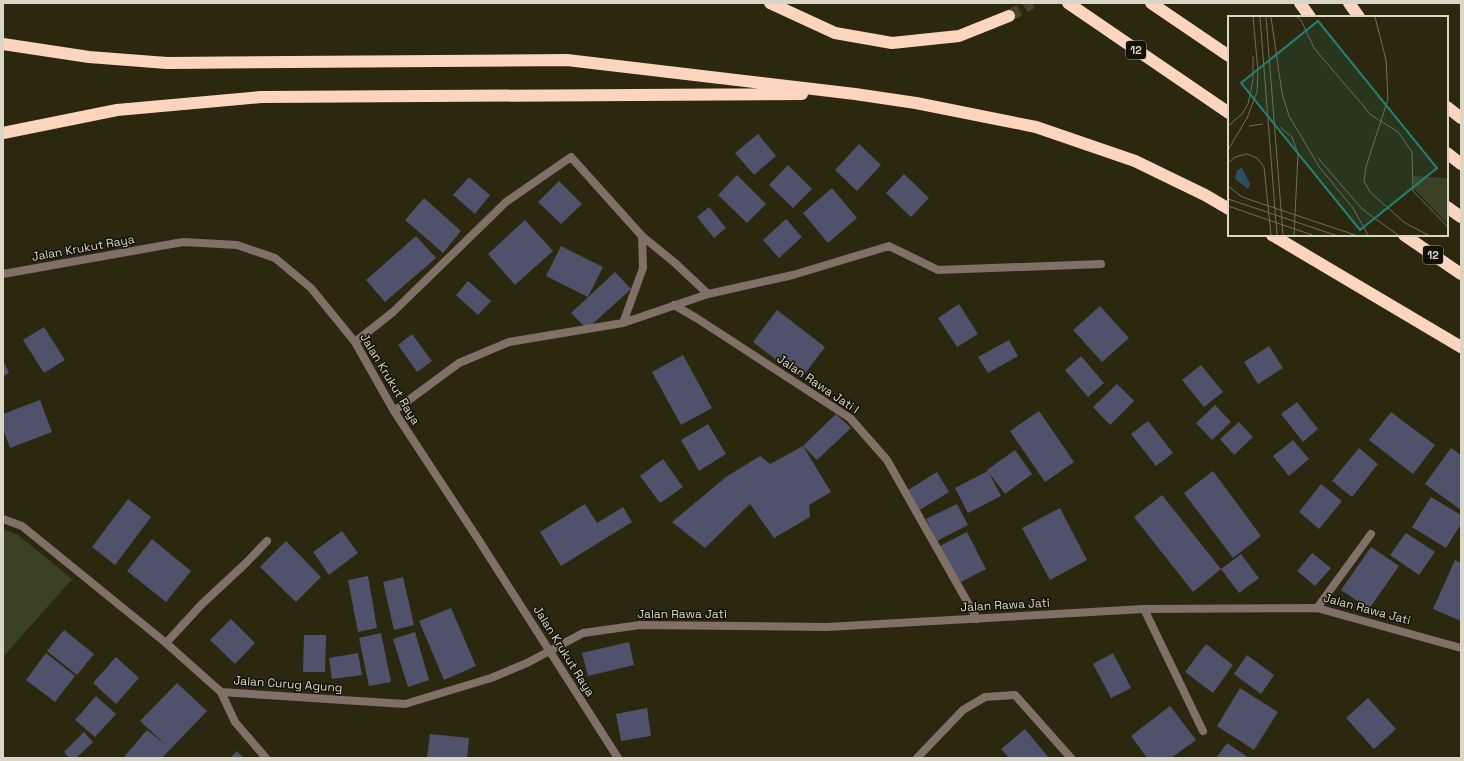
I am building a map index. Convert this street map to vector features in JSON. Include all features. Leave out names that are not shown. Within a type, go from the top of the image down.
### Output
[{"type":"highway","points":[[770,3],[834,33],[892,43],[959,36],[1009,16]]},
{"type":"highway","name":"12","points":[[1068,3],[1228,112]]},
{"type":"highway","points":[[1151,3],[1228,55]]},
{"type":"highway","points":[[1300,3],[1309,16]]},
{"type":"highway","points":[[5,44],[89,57],[167,63],[566,60],[855,94],[916,103],[1036,127],[1135,161],[1205,195],[1228,208]]},
{"type":"highway","points":[[3,133],[117,110],[261,97],[855,94]]},
{"type":"highway","points":[[1448,108],[1461,118]]},
{"type":"highway","points":[[1448,155],[1461,164]]},
{"type":"highway","points":[[1448,209],[1461,217]]},
{"type":"highway","points":[[1274,236],[1461,347]]},
{"type":"highway","name":"12","points":[[1405,236],[1461,274]]},
{"type":"street","points":[[355,342],[393,312],[506,202],[571,157],[642,236],[676,263],[708,294]]},
{"type":"street","points":[[623,323],[643,268],[642,236]]},
{"type":"street","name":"Jalan Krukut Raya","points":[[3,274],[183,242],[237,246],[275,258],[311,288],[355,342],[394,411],[618,758]]},
{"type":"street","points":[[394,411],[459,363],[509,342],[623,323],[708,294],[793,275],[889,246],[938,270],[1101,264]]},
{"type":"street","name":"Jalan Rawa Jati I","points":[[674,305],[850,418],[887,460],[977,619]]},
{"type":"street","name":"Jalan Curug Agung","points":[[3,519],[22,526],[166,643],[221,692],[405,704],[491,678],[527,663],[549,650]]},
{"type":"street","points":[[1317,608],[1371,534]]},
{"type":"street","points":[[166,643],[202,604],[267,541]]},
{"type":"street","name":"Jalan Rawa Jati","points":[[549,650],[583,633],[640,625],[827,627],[1144,609],[1317,608],[1461,648]]},
{"type":"street","points":[[1144,609],[1203,731]]},
{"type":"street","points":[[221,692],[234,722],[266,758]]},
{"type":"street","points":[[917,758],[963,710],[985,696],[1015,695],[1071,758]]},
{"type":"green space","points":[[3,529],[18,535],[72,579],[3,657]]},
{"type":"building","points":[[758,134],[776,156],[754,175],[735,153]]},
{"type":"building","points":[[859,144],[881,165],[857,191],[835,170]]},
{"type":"building","points":[[788,165],[812,189],[793,208],[769,185]]},
{"type":"building","points":[[904,174],[929,198],[911,217],[886,193]]},
{"type":"building","points":[[737,175],[766,204],[747,223],[718,195]]},
{"type":"building","points":[[469,177],[490,195],[475,214],[453,195]]},
{"type":"building","points":[[559,181],[582,204],[561,224],[538,202]]},
{"type":"building","points":[[832,188],[857,218],[828,243],[803,213]]},
{"type":"building","points":[[424,198],[461,231],[443,253],[405,220]]},
{"type":"building","points":[[709,207],[726,228],[714,238],[697,217]]},
{"type":"building","points":[[786,219],[802,237],[779,258],[763,240]]},
{"type":"building","points":[[525,220],[553,251],[515,285],[488,254]]},
{"type":"building","points":[[416,236],[436,258],[385,302],[366,280]]},
{"type":"building","points":[[561,246],[603,267],[588,297],[546,276]]},
{"type":"building","points":[[615,272],[631,289],[587,329],[571,313]]},
{"type":"building","points":[[468,281],[491,301],[478,315],[456,295]]},
{"type":"building","points":[[959,304],[978,334],[957,347],[938,318]]},
{"type":"building","points":[[1100,306],[1129,338],[1102,362],[1073,330]]},
{"type":"building","points":[[777,310],[825,347],[801,379],[753,342]]},
{"type":"building","points":[[44,327],[65,360],[44,373],[23,340]]},
{"type":"building","points":[[412,334],[432,361],[417,372],[398,345]]},
{"type":"building","points":[[1009,340],[1018,356],[988,373],[978,357]]},
{"type":"building","points":[[1269,346],[1283,368],[1258,384],[1244,362]]},
{"type":"building","points":[[683,355],[712,408],[681,425],[652,372]]},
{"type":"building","points":[[1081,356],[1104,383],[1088,397],[1065,370]]},
{"type":"building","points":[[3,360],[9,373],[3,376]]},
{"type":"building","points":[[1201,365],[1223,392],[1204,407],[1182,380]]},
{"type":"building","points":[[1117,384],[1134,401],[1110,425],[1093,407]]},
{"type":"building","points":[[40,400],[52,432],[10,448],[3,429],[3,414]]},
{"type":"building","points":[[1297,402],[1318,429],[1303,442],[1281,414]]},
{"type":"building","points":[[1215,405],[1231,422],[1212,440],[1196,423]]},
{"type":"building","points":[[1039,411],[1074,462],[1045,482],[1010,431]]},
{"type":"building","points":[[1391,412],[1435,445],[1413,474],[1369,440]]},
{"type":"building","points":[[836,414],[851,428],[817,460],[803,446]]},
{"type":"building","points":[[1148,421],[1173,453],[1156,466],[1131,434]]},
{"type":"building","points":[[1239,422],[1253,437],[1234,455],[1220,439]]},
{"type":"building","points":[[708,424],[726,454],[699,471],[681,440]]},
{"type":"building","points":[[1293,440],[1309,459],[1289,476],[1273,456]]},
{"type":"building","points":[[803,446],[831,492],[809,505],[810,517],[774,538],[750,504],[705,548],[672,522],[726,477],[760,456],[770,464]]},
{"type":"building","points":[[1359,448],[1378,464],[1352,497],[1332,481]]},
{"type":"building","points":[[1451,448],[1461,455],[1461,510],[1425,484]]},
{"type":"building","points":[[1015,450],[1032,474],[1005,494],[987,470]]},
{"type":"building","points":[[663,459],[683,487],[660,503],[640,476]]},
{"type":"building","points":[[988,471],[1001,496],[968,513],[955,488]]},
{"type":"building","points":[[1213,471],[1261,536],[1233,558],[1184,493]]},
{"type":"building","points":[[937,472],[949,492],[920,510],[908,490]]},
{"type":"building","points":[[1321,484],[1342,501],[1319,529],[1299,512]]},
{"type":"building","points":[[1162,495],[1221,569],[1193,592],[1134,517]]},
{"type":"building","points":[[1431,497],[1461,515],[1461,524],[1446,548],[1412,527]]},
{"type":"building","points":[[128,499],[151,517],[115,565],[92,547]]},
{"type":"building","points":[[585,504],[597,523],[623,507],[632,522],[561,566],[540,532]]},
{"type":"building","points":[[957,504],[968,525],[937,541],[926,519]]},
{"type":"building","points":[[1060,508],[1087,560],[1050,580],[1022,528]]},
{"type":"building","points":[[342,531],[358,553],[329,575],[313,552]]},
{"type":"building","points":[[967,532],[986,569],[959,583],[940,546]]},
{"type":"building","points":[[1406,533],[1435,552],[1419,575],[1390,555]]},
{"type":"building","points":[[152,539],[191,571],[166,602],[127,571]]},
{"type":"building","points":[[286,541],[321,577],[296,602],[260,567]]},
{"type":"building","points":[[1371,547],[1399,566],[1369,609],[1341,590]]},
{"type":"building","points":[[1312,553],[1331,568],[1315,586],[1297,571]]},
{"type":"building","points":[[1241,554],[1259,578],[1239,593],[1221,569]]},
{"type":"building","points":[[1455,560],[1461,563],[1461,621],[1433,609]]},
{"type":"building","points":[[368,576],[377,628],[358,632],[348,580]]},
{"type":"building","points":[[403,577],[414,625],[394,630],[383,582]]},
{"type":"building","points":[[451,608],[476,666],[444,680],[419,621]]},
{"type":"building","points":[[231,619],[255,643],[235,664],[210,640]]},
{"type":"building","points":[[64,630],[94,654],[77,675],[47,651]]},
{"type":"building","points":[[415,632],[429,680],[408,687],[393,639]]},
{"type":"building","points":[[381,633],[391,682],[369,686],[359,638]]},
{"type":"building","points":[[304,635],[326,635],[325,672],[303,672]]},
{"type":"building","points":[[629,642],[634,665],[588,676],[582,653]]},
{"type":"building","points":[[1206,644],[1233,665],[1213,693],[1185,672]]},
{"type":"building","points":[[46,653],[75,676],[55,702],[26,680]]},
{"type":"building","points":[[358,653],[362,675],[332,679],[329,658]]},
{"type":"building","points":[[1113,653],[1131,688],[1111,698],[1093,664]]},
{"type":"building","points":[[1247,655],[1274,675],[1261,694],[1234,674]]},
{"type":"building","points":[[116,657],[139,678],[116,704],[93,683]]},
{"type":"building","points":[[177,683],[207,711],[162,758],[123,758],[147,730],[166,745],[140,721]]},
{"type":"building","points":[[1240,688],[1278,712],[1254,750],[1217,726]]},
{"type":"building","points":[[96,696],[116,714],[95,737],[75,720]]},
{"type":"building","points":[[1368,698],[1396,729],[1374,749],[1346,718]]},
{"type":"building","points":[[1170,706],[1196,740],[1171,758],[1147,758],[1131,736]]},
{"type":"building","points":[[647,708],[651,736],[621,741],[616,714]]},
{"type":"building","points":[[1025,729],[1049,758],[1009,758],[1001,749]]},
{"type":"building","points":[[84,732],[93,742],[76,758],[69,758],[64,752]]},
{"type":"building","points":[[430,734],[469,738],[467,758],[427,758]]},
{"type":"building","points":[[1227,743],[1249,758],[1216,758]]},
{"type":"building","points":[[237,751],[244,758],[230,758]]},
{"type":"tunnel","points":[[1009,16],[1032,3]]}]
